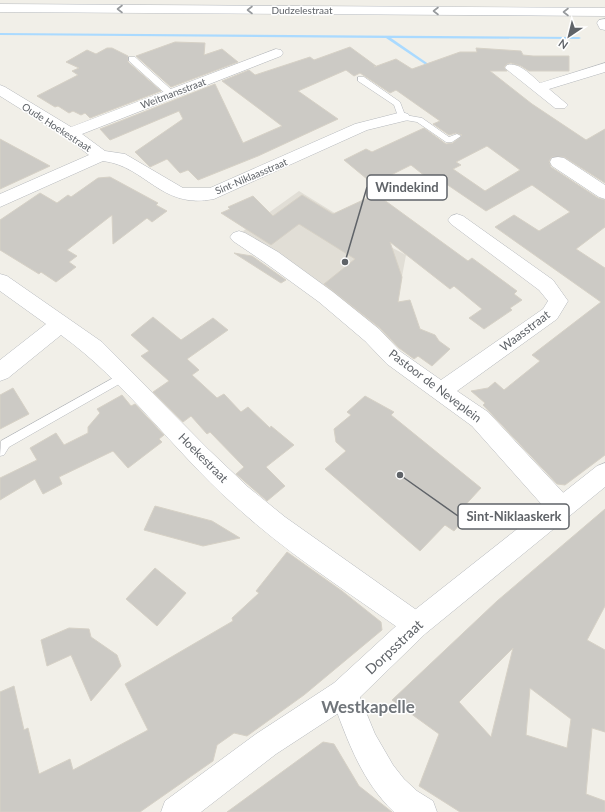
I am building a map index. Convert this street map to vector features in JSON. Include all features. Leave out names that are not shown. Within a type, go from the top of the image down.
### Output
[{"type":"street","name":"Dudzelestraat","points":[[0,8],[605,21]]},
{"type":"street","name":"Dudzelestraat","points":[[0,19],[605,21]]},
{"type":"street","name":"Weitmansstraat","points":[[70,133],[276,53]]},
{"type":"street","points":[[538,88],[605,66]]},
{"type":"street","points":[[512,68],[560,105]]},
{"type":"street","name":"Oude Hoekestraat","points":[[0,90],[70,133],[101,156],[0,201]]},
{"type":"street","name":"Sint-Niklaasstraat","points":[[101,156],[119,158],[178,192],[187,195],[203,195],[214,192],[361,128],[402,117]]},
{"type":"street","points":[[558,162],[605,193]]},
{"type":"street","name":"Waasstraat","points":[[441,391],[550,314],[558,301],[546,285],[457,220]]},
{"type":"street","name":"Pastoor de Neveplein","points":[[239,237],[326,297],[372,335],[394,358],[480,419],[561,508]]},
{"type":"street","name":"Hoekestraat","points":[[0,281],[62,323],[94,348],[124,376],[200,456],[240,495],[276,525],[416,625]]},
{"type":"street","points":[[0,372],[62,323]]},
{"type":"street","name":"Dorpsstraat","points":[[176,812],[266,744],[344,693],[416,625],[605,473]]},
{"type":"street","points":[[344,693],[377,772],[387,784],[422,812]]},
{"type":"lane","points":[[132,59],[171,94]]},
{"type":"lane","points":[[362,79],[397,104],[402,117],[420,120],[449,140],[457,136]]},
{"type":"lane","points":[[0,451],[5,444],[124,376]]},
{"type":"shaded area","points":[[299,191],[346,220],[358,230],[406,255],[390,341],[239,234]]},
{"type":"building","points":[[175,42],[205,43],[204,55],[222,49],[238,62],[171,87],[136,56]]},
{"type":"building","points":[[350,47],[376,66],[374,67],[396,59],[412,69],[460,52],[477,52],[476,48],[521,51],[523,55],[533,56],[569,56],[569,71],[529,71],[521,66],[511,63],[504,67],[507,71],[490,71],[532,104],[586,140],[605,129],[605,183],[564,157],[552,157],[549,161],[551,167],[598,198],[605,200],[605,227],[576,249],[605,268],[605,455],[565,485],[557,484],[483,405],[485,403],[471,391],[488,388],[495,382],[504,390],[540,361],[532,355],[601,302],[495,227],[514,215],[539,231],[570,212],[532,185],[486,211],[436,177],[430,180],[411,165],[373,184],[344,160],[366,149],[372,152],[424,128],[446,144],[453,143],[462,135],[456,133],[449,135],[433,124],[440,121],[396,90],[390,93],[360,73],[354,76],[346,70],[298,91],[338,119],[258,156],[198,180],[188,170],[180,173],[167,159],[150,167],[135,152],[183,119],[179,111],[110,140],[100,129],[215,84],[243,143],[282,126],[222,81],[249,70],[255,75],[310,57],[314,60]],"holes":[[[487,146],[520,170],[485,191],[453,169],[461,165],[456,162]]]},
{"type":"building","points":[[107,48],[112,48],[128,56],[128,62],[161,91],[90,118],[85,113],[81,115],[73,111],[69,113],[58,106],[55,107],[37,96],[78,75],[72,71],[79,68],[66,62],[87,50],[96,54]]},
{"type":"building","points":[[0,139],[50,166],[0,189]]},
{"type":"building","points":[[110,177],[158,203],[156,205],[167,211],[152,222],[147,218],[113,244],[112,215],[67,250],[77,256],[69,262],[76,267],[56,282],[41,272],[39,274],[0,250],[0,220],[40,193],[57,203],[68,195],[71,197],[98,178]]},
{"type":"building","points":[[376,194],[468,261],[472,258],[517,291],[514,294],[522,300],[510,308],[512,310],[484,329],[469,318],[482,309],[454,286],[450,289],[390,242],[402,277],[398,302],[410,300],[420,329],[435,335],[439,341],[450,349],[432,366],[418,356],[414,359],[399,348],[380,328],[324,284],[355,259],[299,224],[271,245],[221,213],[230,209],[228,207],[253,196],[273,216],[302,195],[333,214]]},
{"type":"building","points":[[234,253],[252,256],[286,280],[281,283]]},
{"type":"building","points":[[153,317],[181,340],[213,318],[228,330],[187,359],[199,370],[192,375],[217,398],[224,394],[241,412],[248,407],[270,428],[271,426],[294,445],[266,467],[285,486],[267,501],[236,474],[244,467],[210,432],[207,434],[191,416],[183,422],[153,392],[169,381],[141,356],[149,351],[131,335]]},
{"type":"building","points":[[13,388],[29,414],[0,429],[0,395]]},
{"type":"building","points":[[122,395],[131,406],[135,404],[164,435],[159,439],[162,442],[128,468],[113,451],[59,477],[62,484],[43,494],[35,479],[0,500],[0,478],[37,460],[30,448],[56,433],[64,445],[88,433],[88,427],[100,413],[97,409]]},
{"type":"building","points":[[365,396],[394,412],[391,415],[481,488],[458,513],[465,518],[454,531],[445,525],[420,551],[325,469],[346,451],[336,442],[334,429],[351,415],[347,412]]},
{"type":"building","points":[[155,506],[212,521],[240,538],[203,546],[144,530]]},
{"type":"building","points":[[605,509],[605,606],[587,640],[605,650],[605,732],[592,728],[586,794],[605,801],[605,812],[460,812],[419,786],[439,734],[392,700],[497,601]],"holes":[[[513,648],[491,737],[459,702]],[[530,688],[571,719],[567,748],[526,735]]]},
{"type":"building","points":[[287,552],[342,591],[381,622],[382,630],[304,695],[247,736],[234,733],[217,745],[213,761],[140,812],[0,812],[0,692],[14,686],[24,730],[28,728],[39,774],[70,759],[73,770],[148,730],[125,684],[233,621],[232,618],[259,593],[256,591]]},
{"type":"building","points":[[155,568],[186,593],[157,626],[126,599]]},
{"type":"building","points":[[69,628],[89,629],[91,637],[117,655],[121,666],[91,701],[71,655],[47,666],[41,640]]},
{"type":"building","points":[[323,742],[334,744],[359,786],[392,812],[227,812]]},
{"type":"waterway","points":[[0,34],[579,38]]},
{"type":"waterway","points":[[387,37],[432,68]]},
{"type":"place","name":"Windekind","points":[[345,262]]},
{"type":"place","name":"Sint-Niklaaskerk","points":[[400,475]]},
{"type":"district","name":"Westkapelle","points":[[368,707]]}]
